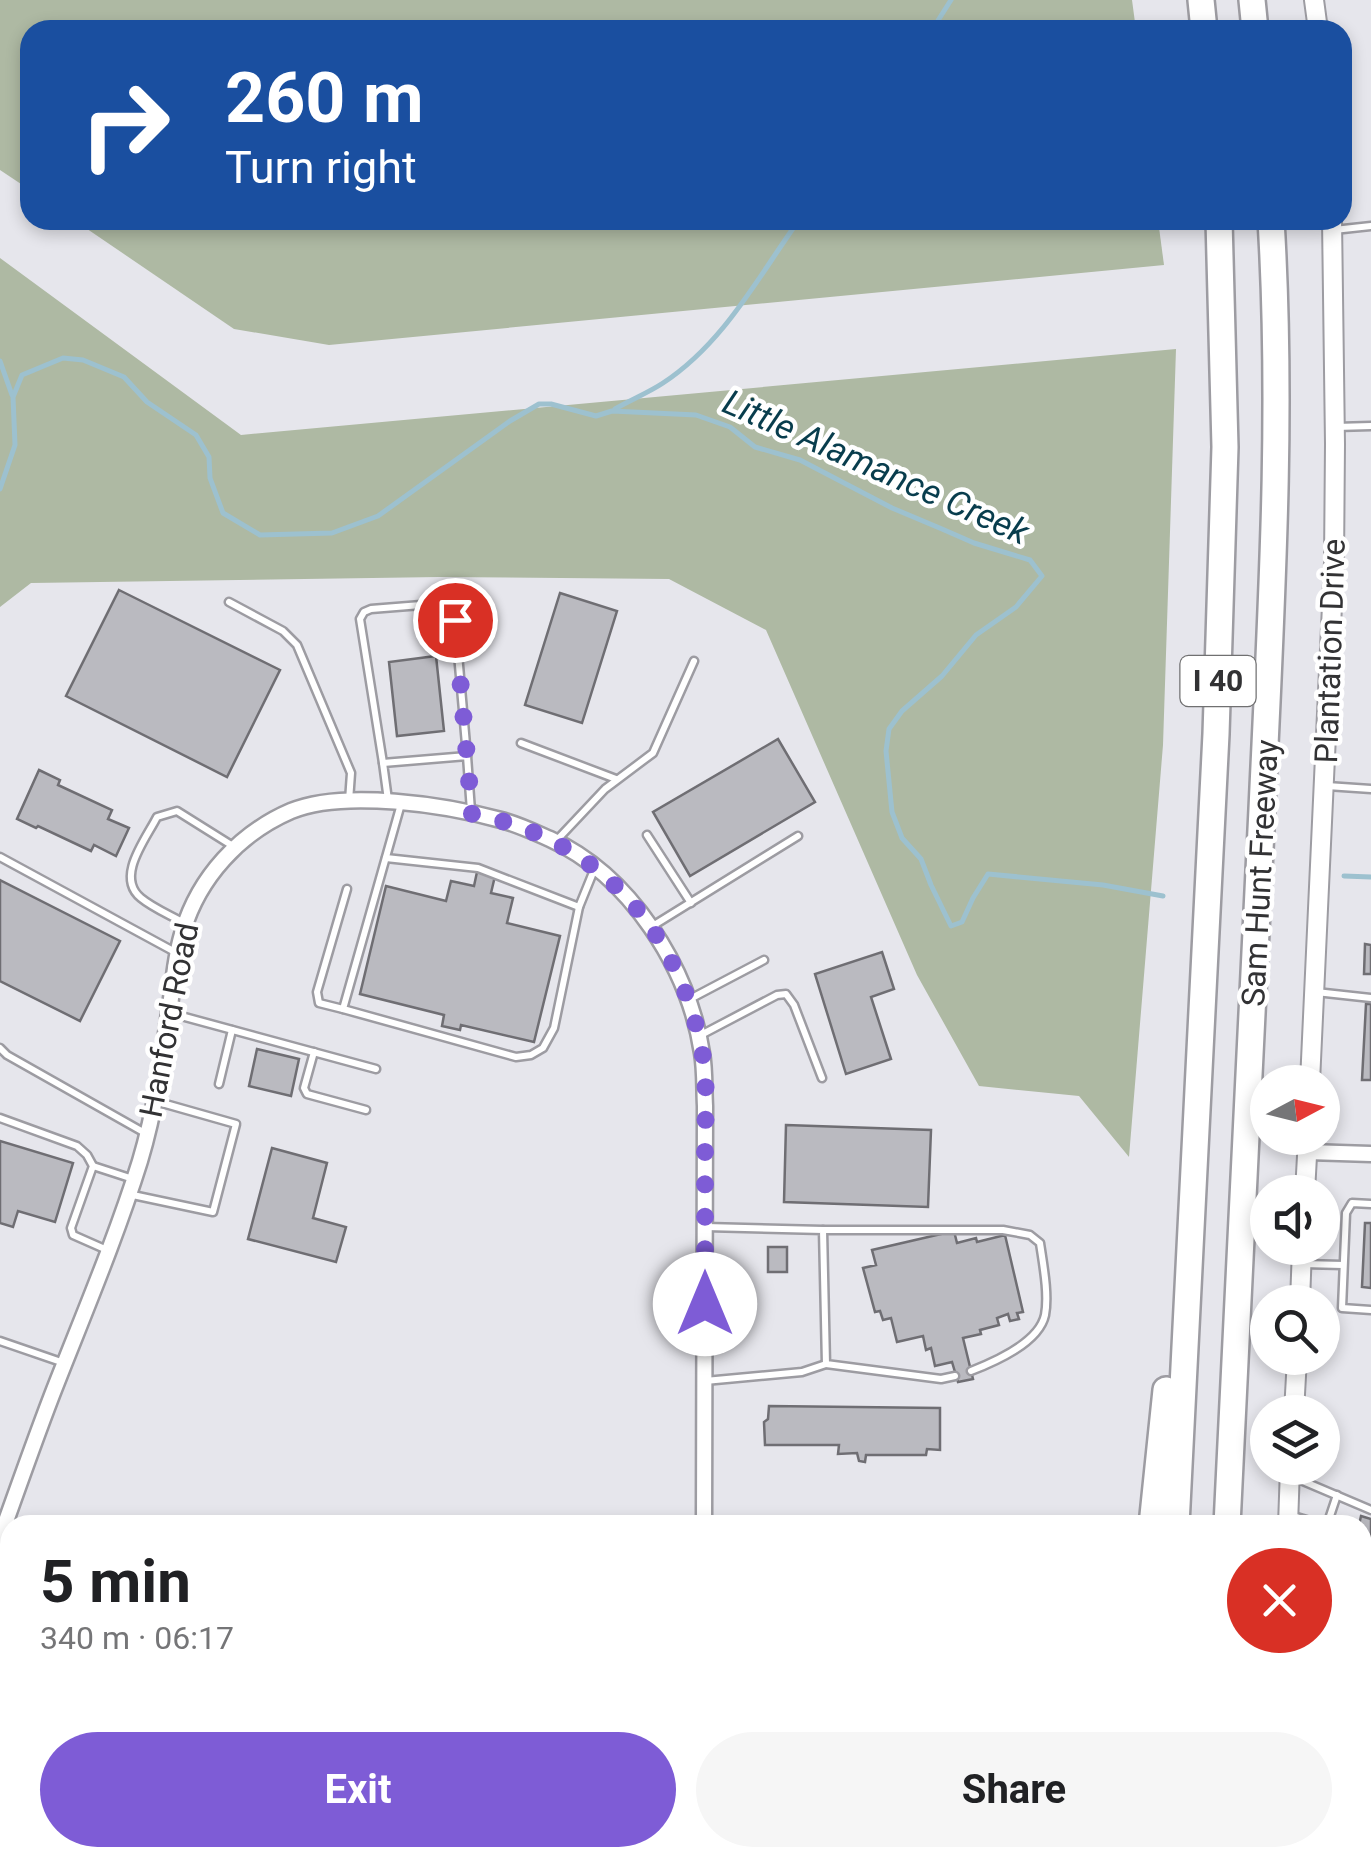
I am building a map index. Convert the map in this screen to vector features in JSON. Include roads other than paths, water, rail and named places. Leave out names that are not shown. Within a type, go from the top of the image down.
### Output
[{"type":"highway","name":"Sam Hunt Freeway","points":[[1176,1515],[1216,734],[1225,447],[1219,230]]},
{"type":"highway","name":"Sam Hunt Freeway","points":[[1228,1515],[1276,510],[1271,230]]},
{"type":"highway","points":[[1242,1515],[1253,1013]]},
{"type":"highway","points":[[1153,1515],[1194,1142]]},
{"type":"street","name":"Plantation Drive","points":[[1311,1065],[1334,562],[1332,230]]},
{"type":"street","name":"Hanford Road","points":[[10,1515],[131,1186],[154,1100],[178,954],[199,892],[217,865],[252,834],[293,810],[349,800],[395,802],[502,820],[568,848],[632,902],[666,948],[688,1000],[702,1053],[704,1515]]},
{"type":"street","points":[[1340,1150],[1371,1154]]},
{"type":"street","points":[[1288,1515],[1289,1485]]},
{"type":"lane","points":[[1335,427],[1371,426]]},
{"type":"lane","points":[[228,602],[283,631],[297,645],[351,773],[349,800]]},
{"type":"lane","points":[[343,1010],[386,858],[395,802],[383,763],[360,619],[371,608],[446,603],[451,607],[472,814]]},
{"type":"lane","points":[[555,842],[616,780],[653,753],[694,661]]},
{"type":"lane","points":[[520,743],[616,780]]},
{"type":"lane","points":[[383,763],[467,756]]},
{"type":"lane","points":[[1326,786],[1371,789]]},
{"type":"lane","points":[[185,924],[138,896],[131,882],[130,868],[158,817],[177,812],[236,848]]},
{"type":"lane","points":[[647,835],[691,903]]},
{"type":"lane","points":[[650,927],[798,836]]},
{"type":"lane","points":[[0,857],[178,954]]},
{"type":"lane","points":[[386,858],[478,868],[579,907]]},
{"type":"lane","points":[[347,889],[316,992],[320,1003],[516,1057],[543,1048],[554,1028],[579,907],[595,868]]},
{"type":"lane","points":[[688,1000],[764,960]]},
{"type":"lane","points":[[1315,992],[1371,998]]},
{"type":"lane","points":[[698,1037],[777,995],[786,994],[794,1005],[822,1078]]},
{"type":"lane","points":[[169,1013],[376,1069]]},
{"type":"lane","points":[[218,1084],[232,1030]]},
{"type":"lane","points":[[0,1048],[72,1094],[146,1133]]},
{"type":"lane","points":[[314,1052],[304,1088],[308,1094],[366,1110]]},
{"type":"lane","points":[[0,1118],[77,1146],[87,1154],[92,1166],[131,1186],[213,1212],[236,1124],[154,1100]]},
{"type":"lane","points":[[92,1166],[72,1235],[108,1250]]},
{"type":"lane","points":[[1371,1204],[1352,1203],[1346,1213],[1342,1265],[1342,1308],[1371,1310]]},
{"type":"lane","points":[[705,1227],[1003,1230],[1030,1235],[1040,1243],[1045,1318],[1034,1334],[1004,1358],[971,1371]]},
{"type":"lane","points":[[823,1230],[826,1364]]},
{"type":"lane","points":[[0,1340],[65,1364]]},
{"type":"lane","points":[[704,1381],[802,1372],[826,1364],[941,1380],[954,1376]]},
{"type":"lane","points":[[1317,1485],[1371,1510]]},
{"type":"lane","points":[[1329,1515],[1337,1495]]},
{"type":"waterway","points":[[938,20],[951,0]]},
{"type":"waterway","points":[[615,409],[663,383],[704,349],[792,230]]},
{"type":"waterway","name":"Little Alamance Creek","points":[[0,489],[15,445],[13,397],[22,375],[63,358],[83,360],[124,377],[147,402],[196,435],[209,457],[210,478],[223,513],[260,535],[332,533],[378,516],[539,404],[596,416],[612,411],[696,415],[730,427],[755,447],[800,460],[892,508],[974,543],[1030,560],[1042,576],[1016,607],[976,635],[889,729],[886,751],[892,812],[902,838],[921,859],[951,926],[962,922],[988,874],[1103,885],[1163,896]]},
{"type":"waterway","points":[[0,361],[12,395]]},
{"type":"waterway","name":"Little Alamance Creek","points":[[1344,876],[1371,877]]}]
